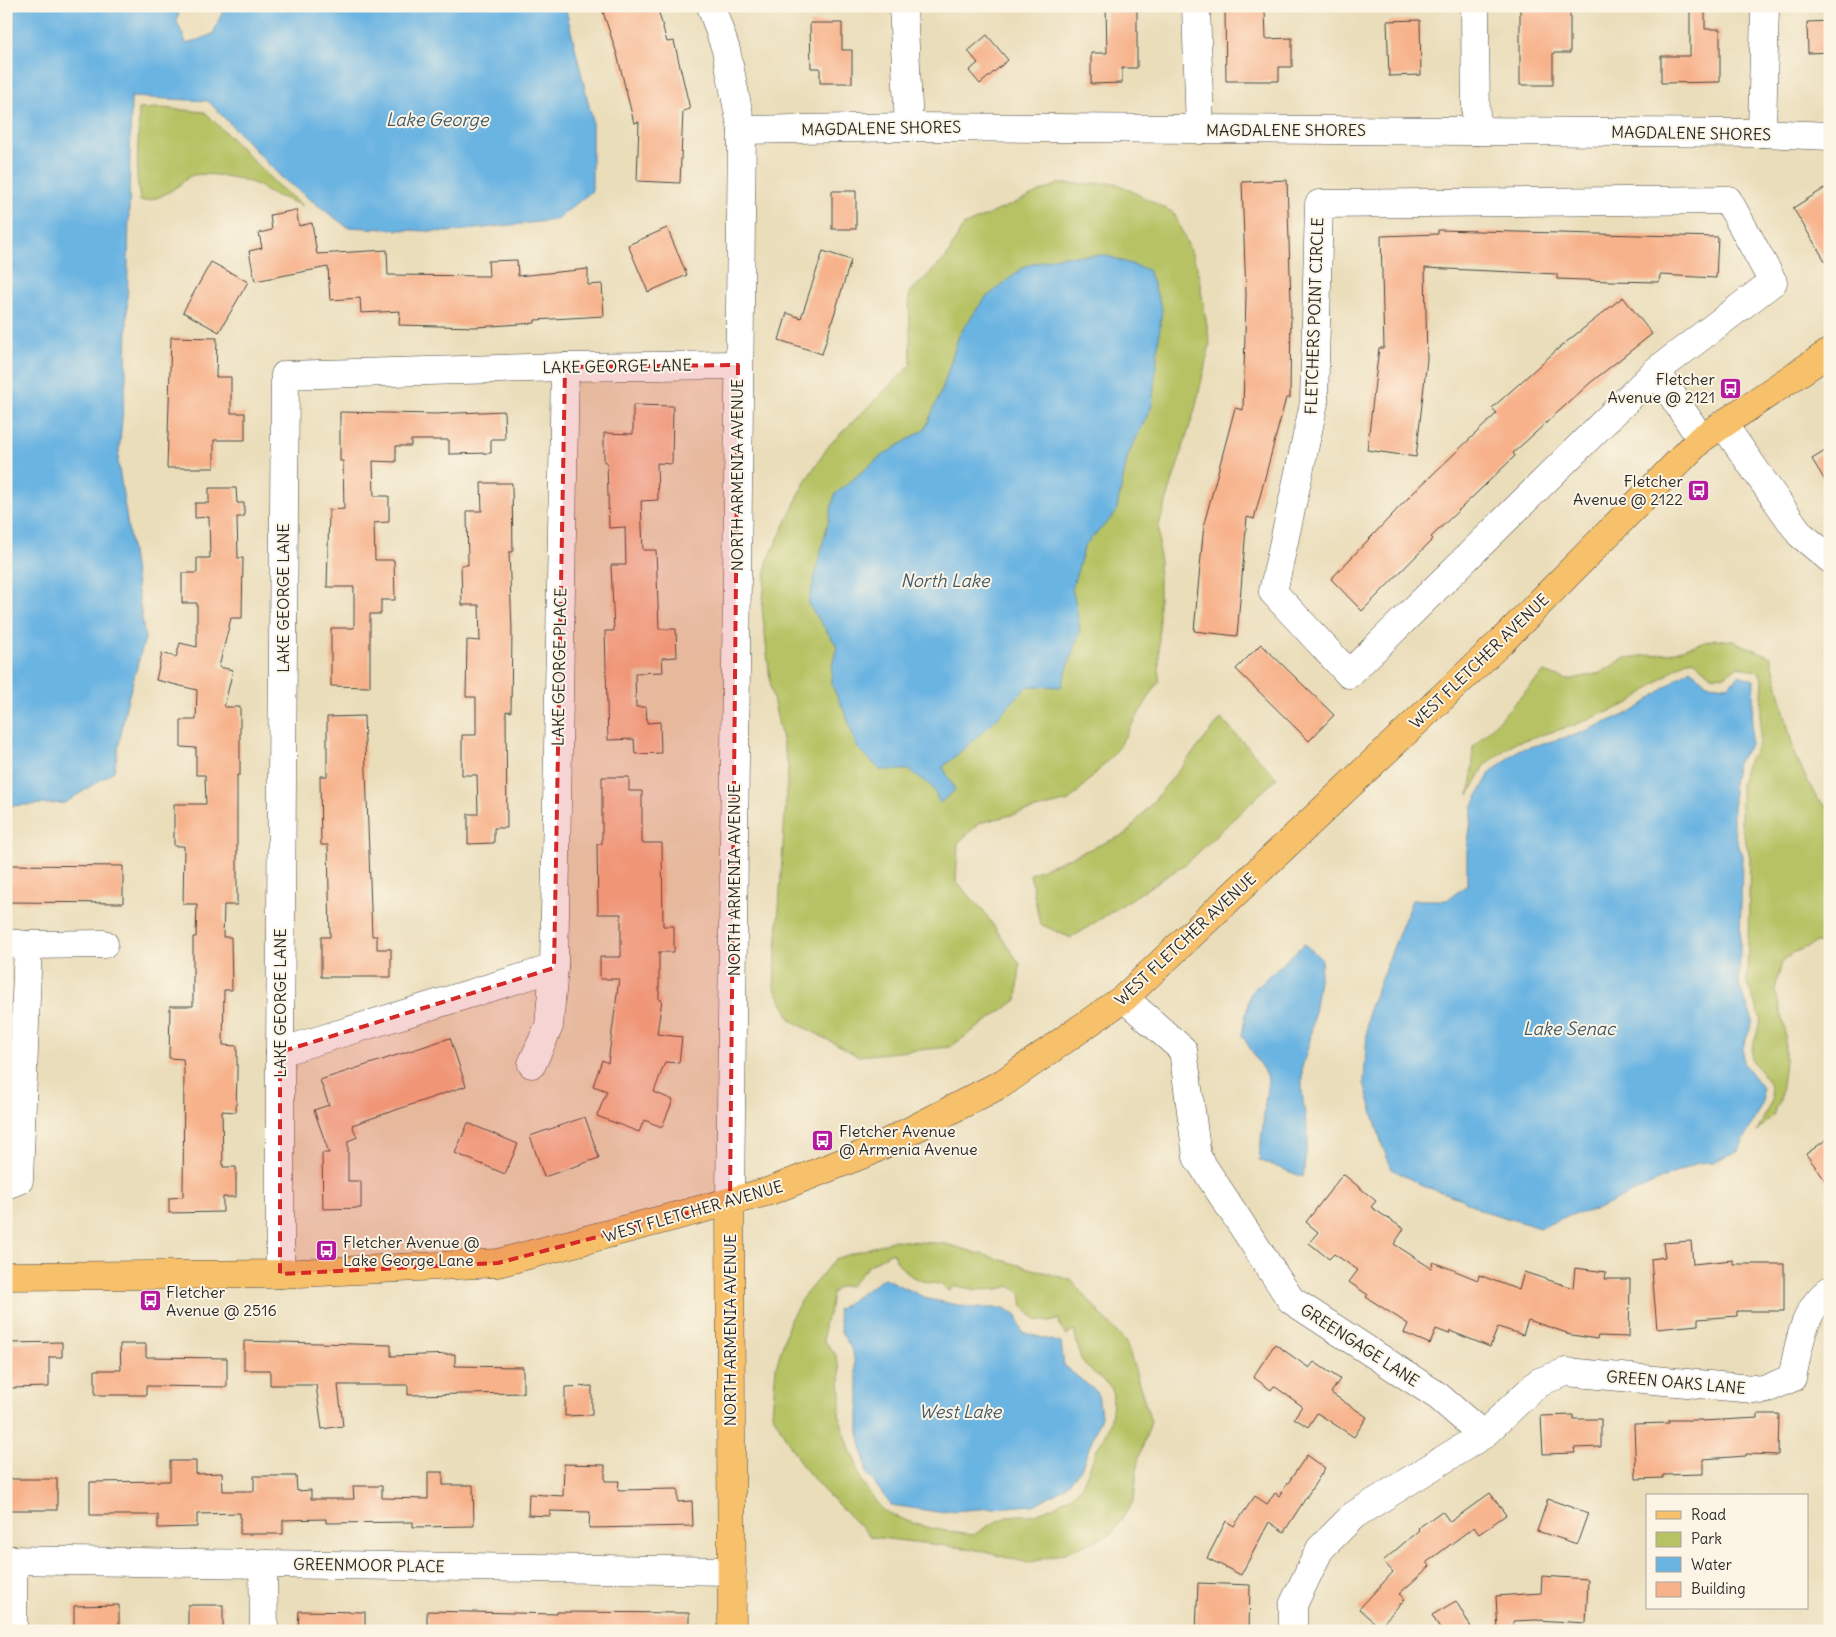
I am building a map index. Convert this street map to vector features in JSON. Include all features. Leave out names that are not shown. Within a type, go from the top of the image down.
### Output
[{"type":"main road","name":"WEST FLETCHER AVENUE","points":[[6,1276],[280,1274],[498,1263],[770,1191],[878,1148],[1002,1082],[1124,998],[1504,639],[1701,439],[1830,352]]},
{"type":"main road","name":"NORTH ARMENIA AVENUE","points":[[730,1202],[732,1631]]},
{"type":"street","name":"NORTH ARMENIA AVENUE","points":[[711,6],[726,50],[742,130],[730,1202]]},
{"type":"street","points":[[903,6],[908,127]]},
{"type":"street","points":[[1196,6],[1200,130]]},
{"type":"street","points":[[1475,6],[1476,131]]},
{"type":"street","points":[[1762,133],[1765,6]]},
{"type":"street","name":"MAGDALENE SHORES","points":[[742,130],[908,127],[1762,133],[1830,136]]},
{"type":"street","name":"FLETCHERS POINT CIRCLE","points":[[1728,200],[1773,282],[1656,371],[1349,674],[1273,592],[1314,403],[1319,204],[1728,200]]},
{"type":"street","name":"LAKE GEORGE LANE","points":[[280,1274],[285,375],[565,367],[738,365]]},
{"type":"street","name":"LAKE GEORGE PLACE","points":[[532,1064],[549,1026],[554,968],[565,367]]},
{"type":"street","points":[[1656,371],[1701,439]]},
{"type":"street","points":[[1723,424],[1800,534],[1830,559]]},
{"type":"street","points":[[6,1185],[19,1180],[17,944],[104,944]]},
{"type":"street","points":[[280,1052],[554,968]]},
{"type":"street","name":"GREENGAGE LANE","points":[[1124,998],[1183,1050],[1196,1157],[1291,1300],[1438,1396],[1482,1435]]},
{"type":"street","name":"GREEN OAKS LANE","points":[[1482,1435],[1539,1382],[1566,1372],[1764,1390],[1792,1378],[1804,1323],[1822,1296],[1830,1290]]},
{"type":"street","points":[[1293,1631],[1293,1605],[1320,1549],[1354,1515],[1482,1435]]},
{"type":"street","points":[[10,1560],[13,1631]]},
{"type":"street","name":"GREENMOOR PLACE","points":[[10,1560],[732,1571]]},
{"type":"street","points":[[263,1563],[264,1631]]},
{"type":"highlighted area","points":[[738,365],[730,1202],[498,1263],[280,1274],[280,1052],[554,968],[565,367]]},
{"type":"green space","points":[[161,108],[205,112],[278,186],[303,206],[265,191],[253,183],[232,177],[201,174],[192,175],[162,196],[140,201],[137,177],[139,109]]},
{"type":"green space","points":[[1116,183],[1174,213],[1197,266],[1210,344],[1195,409],[1159,525],[1159,681],[1114,754],[1069,801],[979,823],[958,843],[956,882],[981,908],[1020,964],[1017,1000],[950,1047],[858,1056],[791,1020],[774,986],[788,767],[771,689],[762,608],[767,562],[806,480],[830,444],[911,365],[909,293],[946,258],[963,226],[1058,184]]},
{"type":"green space","points":[[1715,639],[1734,641],[1771,657],[1795,756],[1817,799],[1830,808],[1830,943],[1816,943],[1793,953],[1782,962],[1775,990],[1785,1027],[1785,1061],[1780,1101],[1773,1115],[1757,1132],[1772,1100],[1769,1083],[1752,1060],[1752,1049],[1761,1019],[1747,983],[1750,857],[1741,825],[1741,784],[1745,767],[1759,743],[1763,680],[1759,672],[1738,666],[1725,676],[1711,675],[1695,661],[1687,660],[1630,703],[1572,726],[1514,743],[1485,765],[1469,795],[1472,780],[1473,747],[1544,672],[1568,680],[1600,673],[1625,658],[1669,653]]},
{"type":"green space","points":[[1221,719],[1277,778],[1187,863],[1071,938],[1040,924],[1030,874],[1126,834]]},
{"type":"green space","points":[[895,1240],[946,1244],[1071,1280],[1127,1344],[1151,1422],[1138,1460],[1134,1501],[1111,1534],[1065,1553],[1028,1563],[973,1549],[871,1537],[824,1491],[801,1464],[772,1413],[776,1367],[790,1320],[803,1297],[835,1259]],"holes":[[[892,1252],[907,1273],[924,1282],[941,1285],[948,1291],[955,1286],[979,1290],[999,1289],[1010,1286],[1021,1293],[1023,1306],[1036,1320],[1050,1322],[1059,1319],[1060,1327],[1066,1335],[1074,1330],[1081,1359],[1087,1367],[1112,1388],[1113,1404],[1106,1433],[1082,1484],[1074,1493],[1060,1503],[1045,1510],[1031,1515],[1007,1517],[974,1535],[941,1530],[898,1518],[885,1511],[873,1497],[860,1478],[856,1461],[851,1453],[839,1415],[841,1401],[840,1371],[836,1355],[824,1340],[824,1323],[829,1315],[832,1293],[841,1286],[850,1286],[868,1266]]]},
{"type":"water","name":"Lake George","points":[[6,6],[180,6],[177,22],[187,44],[213,34],[225,6],[565,6],[592,118],[592,191],[556,220],[447,232],[347,227],[283,179],[208,101],[131,97],[126,377],[118,462],[145,638],[126,706],[114,771],[65,803],[6,806]]},
{"type":"water","name":"North Lake","points":[[1105,255],[1148,270],[1162,308],[1152,406],[1128,455],[1116,513],[1085,545],[1072,589],[1080,631],[1061,687],[1028,686],[984,731],[943,767],[955,790],[940,803],[932,787],[909,770],[880,770],[856,746],[847,717],[832,686],[832,666],[837,646],[808,604],[835,494],[880,457],[925,429],[943,387],[959,335],[984,299],[1025,266],[1061,256]]},
{"type":"water","name":"Lake Senac","points":[[1690,669],[1707,684],[1728,686],[1739,675],[1754,680],[1751,743],[1737,763],[1733,782],[1733,826],[1742,856],[1739,985],[1753,1021],[1743,1047],[1743,1063],[1762,1088],[1763,1101],[1739,1150],[1713,1162],[1696,1163],[1598,1209],[1567,1216],[1540,1228],[1481,1210],[1462,1199],[1423,1186],[1392,1169],[1383,1148],[1364,1083],[1368,1012],[1412,900],[1447,900],[1467,885],[1467,850],[1473,805],[1490,773],[1518,750],[1575,735],[1634,711]]},
{"type":"water","points":[[1304,944],[1322,959],[1310,1040],[1302,1067],[1302,1093],[1308,1137],[1303,1177],[1259,1160],[1268,1078],[1242,1035],[1250,993]]},
{"type":"water","name":"West Lake","points":[[884,1278],[928,1299],[973,1308],[1004,1308],[1017,1316],[1022,1332],[1061,1343],[1064,1366],[1098,1393],[1101,1416],[1081,1469],[1066,1487],[1034,1505],[938,1512],[891,1505],[867,1473],[859,1432],[859,1394],[853,1352],[841,1332],[837,1310]]},
{"type":"building","points":[[601,6],[657,6],[667,42],[674,41],[690,109],[683,111],[680,183],[637,181],[639,122],[634,123],[617,54]]},
{"type":"building","points":[[1106,6],[1137,6],[1137,68],[1122,68],[1122,83],[1091,84],[1091,53],[1107,53]]},
{"type":"building","points":[[1520,6],[1570,6],[1570,53],[1553,53],[1553,85],[1520,85]]},
{"type":"building","points":[[1690,6],[1705,6],[1705,29],[1720,29],[1720,82],[1661,83],[1661,56],[1690,56]]},
{"type":"building","points":[[1265,10],[1266,39],[1292,38],[1292,67],[1279,67],[1279,81],[1226,81],[1225,11]]},
{"type":"building","points":[[1420,20],[1421,75],[1389,76],[1387,21]]},
{"type":"building","points":[[1830,21],[1830,52],[1808,53],[1807,22]]},
{"type":"building","points":[[810,23],[842,23],[842,50],[852,50],[852,83],[820,83],[820,68],[811,68]]},
{"type":"building","points":[[987,35],[1008,60],[980,84],[969,71],[978,63],[968,51]]},
{"type":"building","points":[[1287,180],[1291,302],[1290,398],[1286,398],[1254,519],[1247,517],[1237,636],[1194,631],[1204,524],[1235,408],[1243,410],[1246,295],[1242,182]]},
{"type":"building","points":[[1830,185],[1830,269],[1793,208]]},
{"type":"building","points":[[832,191],[856,191],[856,229],[832,229]]},
{"type":"building","points":[[296,210],[299,226],[312,223],[317,254],[387,250],[388,275],[489,276],[488,261],[517,260],[518,276],[588,269],[588,285],[602,284],[604,316],[535,320],[535,323],[477,327],[399,325],[400,311],[361,313],[360,298],[330,300],[328,267],[255,281],[249,251],[262,248],[259,233],[272,230],[270,215]]},
{"type":"building","points":[[667,228],[687,275],[648,292],[628,245]]},
{"type":"building","points":[[1438,230],[1718,237],[1716,278],[1660,275],[1659,282],[1611,281],[1557,279],[1557,274],[1425,268],[1427,359],[1416,457],[1367,450],[1379,348],[1384,348],[1381,236],[1438,234]]},
{"type":"building","points":[[823,251],[851,260],[822,354],[779,340],[787,313],[801,318]]},
{"type":"building","points":[[211,262],[248,282],[219,332],[183,312]]},
{"type":"building","points":[[1623,297],[1652,334],[1590,383],[1513,453],[1515,456],[1431,537],[1433,539],[1362,611],[1331,579],[1410,496],[1497,413],[1492,408],[1560,347]]},
{"type":"building","points":[[171,337],[217,338],[216,377],[231,377],[231,413],[245,413],[245,440],[214,440],[214,468],[167,468]]},
{"type":"building","points":[[633,405],[673,406],[672,464],[657,463],[658,500],[641,501],[643,550],[656,550],[659,629],[676,629],[677,657],[662,658],[663,672],[635,673],[636,707],[646,707],[647,723],[660,722],[661,753],[635,754],[634,739],[608,740],[605,631],[614,631],[611,565],[626,565],[625,527],[609,528],[607,462],[604,462],[604,433],[633,434]]},
{"type":"building","points":[[504,411],[505,439],[491,439],[491,453],[449,454],[449,440],[411,440],[411,446],[396,446],[396,462],[373,461],[374,496],[389,496],[389,522],[374,523],[375,560],[394,560],[395,600],[381,600],[381,614],[370,614],[370,687],[331,686],[331,628],[354,628],[354,587],[327,587],[329,510],[344,509],[343,461],[340,461],[340,412],[435,414]]},
{"type":"building","points":[[1830,448],[1830,489],[1812,459]]},
{"type":"building","points":[[481,483],[512,483],[513,552],[509,552],[512,630],[511,712],[506,711],[507,828],[494,828],[494,843],[468,844],[468,814],[478,814],[477,775],[462,775],[462,735],[476,735],[476,697],[466,697],[467,640],[480,641],[479,605],[462,605],[461,565],[468,565],[467,511],[482,511]]},
{"type":"building","points":[[209,488],[236,488],[237,503],[244,503],[244,517],[237,517],[238,558],[243,558],[242,618],[231,618],[219,667],[233,670],[224,707],[240,707],[240,775],[237,775],[237,905],[224,905],[223,937],[231,937],[232,990],[224,990],[223,1045],[237,1046],[237,1073],[236,1112],[222,1111],[223,1167],[236,1167],[236,1197],[223,1197],[223,1212],[169,1213],[169,1198],[183,1197],[184,1071],[183,1059],[169,1058],[170,1006],[193,1006],[193,937],[196,937],[197,904],[183,904],[184,846],[174,846],[174,804],[206,804],[205,775],[196,775],[196,748],[181,747],[181,720],[196,720],[197,690],[156,680],[162,653],[176,657],[180,643],[197,647],[197,603],[182,603],[182,573],[197,573],[197,558],[210,558],[209,517],[195,518],[195,503],[209,503]]},
{"type":"building","points":[[1261,644],[1334,715],[1309,741],[1236,669]]},
{"type":"building","points":[[364,716],[372,936],[377,936],[377,949],[391,949],[391,977],[321,977],[321,937],[330,937],[328,845],[321,845],[320,776],[327,776],[327,717]]},
{"type":"building","points":[[602,777],[629,777],[629,791],[642,791],[642,843],[662,843],[663,926],[674,926],[674,952],[659,952],[659,1000],[662,1000],[657,1034],[682,1037],[679,1063],[665,1062],[654,1092],[673,1100],[662,1127],[644,1120],[639,1132],[597,1116],[607,1091],[593,1086],[602,1060],[608,1063],[619,979],[600,979],[600,957],[621,957],[621,914],[598,914],[597,844],[602,844]]},
{"type":"building","points":[[6,865],[123,866],[123,903],[6,902]]},
{"type":"building","points":[[450,1038],[466,1086],[352,1125],[357,1137],[348,1141],[348,1181],[361,1181],[361,1208],[323,1209],[322,1153],[329,1153],[314,1110],[329,1105],[320,1080]]},
{"type":"building","points":[[585,1117],[599,1158],[544,1177],[530,1136]]},
{"type":"building","points":[[468,1123],[518,1144],[505,1174],[455,1153]]},
{"type":"building","points":[[1830,1137],[1830,1187],[1806,1154]]},
{"type":"building","points":[[1343,1174],[1376,1201],[1371,1207],[1404,1229],[1394,1244],[1431,1268],[1433,1262],[1478,1280],[1479,1275],[1519,1290],[1524,1272],[1573,1288],[1575,1268],[1606,1272],[1605,1279],[1630,1279],[1629,1337],[1598,1336],[1597,1339],[1566,1334],[1528,1320],[1523,1335],[1498,1327],[1490,1347],[1450,1331],[1449,1334],[1436,1329],[1430,1344],[1404,1333],[1408,1324],[1366,1297],[1368,1295],[1349,1282],[1358,1270],[1334,1254],[1329,1259],[1309,1243],[1318,1232],[1306,1222]]},
{"type":"building","points":[[1691,1241],[1693,1264],[1733,1260],[1733,1264],[1784,1264],[1784,1311],[1737,1311],[1737,1316],[1698,1319],[1698,1325],[1657,1329],[1651,1259],[1665,1257],[1663,1243]]},
{"type":"building","points":[[244,1341],[391,1345],[391,1356],[455,1354],[455,1366],[523,1367],[523,1393],[408,1395],[408,1385],[338,1385],[343,1426],[322,1429],[316,1385],[270,1385],[270,1370],[244,1370]]},
{"type":"building","points":[[62,1342],[62,1357],[49,1357],[49,1387],[9,1388],[8,1343]]},
{"type":"building","points":[[120,1344],[146,1344],[146,1357],[227,1358],[227,1387],[146,1386],[146,1395],[95,1395],[95,1370],[121,1370]]},
{"type":"building","points":[[1275,1344],[1309,1368],[1314,1362],[1340,1379],[1331,1393],[1367,1417],[1354,1437],[1317,1413],[1308,1427],[1294,1418],[1302,1406],[1274,1386],[1271,1390],[1253,1377]]},
{"type":"building","points":[[592,1386],[592,1415],[565,1416],[565,1387]]},
{"type":"building","points":[[1758,1414],[1779,1414],[1778,1455],[1746,1454],[1746,1456],[1703,1459],[1703,1474],[1663,1475],[1663,1478],[1636,1479],[1634,1424],[1669,1423],[1669,1420],[1702,1421],[1758,1418]]},
{"type":"building","points":[[1573,1415],[1573,1419],[1601,1419],[1601,1447],[1574,1448],[1575,1453],[1543,1454],[1541,1416]]},
{"type":"building","points":[[1307,1455],[1325,1468],[1284,1532],[1269,1522],[1241,1575],[1207,1558],[1226,1521],[1234,1526],[1255,1496],[1267,1504],[1275,1493],[1279,1496]]},
{"type":"building","points":[[170,1461],[196,1461],[196,1474],[222,1473],[223,1491],[254,1491],[254,1476],[296,1476],[297,1491],[311,1490],[311,1499],[354,1499],[353,1486],[382,1486],[382,1498],[428,1499],[428,1472],[443,1472],[443,1485],[473,1485],[474,1526],[413,1527],[413,1522],[326,1523],[326,1519],[283,1520],[283,1534],[240,1534],[240,1513],[197,1514],[197,1527],[158,1528],[158,1515],[90,1515],[90,1482],[170,1481]]},
{"type":"building","points":[[564,1464],[605,1465],[605,1481],[619,1481],[618,1490],[678,1489],[678,1502],[692,1501],[693,1526],[589,1528],[590,1512],[550,1511],[550,1516],[528,1515],[529,1494],[563,1496]]},
{"type":"building","points":[[7,1479],[57,1479],[57,1510],[7,1510]]},
{"type":"building","points":[[1490,1493],[1506,1515],[1479,1534],[1474,1527],[1427,1562],[1430,1566],[1399,1594],[1405,1599],[1382,1624],[1376,1624],[1359,1609],[1393,1572],[1383,1561],[1419,1530],[1418,1528],[1442,1511],[1450,1522]]},
{"type":"building","points":[[1548,1499],[1588,1513],[1577,1544],[1537,1531]]},
{"type":"building","points":[[1542,1576],[1588,1579],[1586,1623],[1536,1620],[1513,1621],[1513,1631],[1498,1631],[1496,1596],[1541,1593]]},
{"type":"building","points":[[1198,1583],[1250,1585],[1249,1631],[1196,1631]]},
{"type":"building","points":[[1456,1601],[1473,1631],[1441,1631],[1432,1615]]},
{"type":"building","points":[[119,1605],[119,1631],[74,1631],[74,1606]]},
{"type":"building","points":[[188,1605],[223,1605],[223,1631],[188,1631]]},
{"type":"building","points":[[299,1611],[365,1612],[365,1631],[298,1631]]},
{"type":"building","points":[[427,1611],[557,1614],[557,1612],[689,1613],[689,1631],[427,1631]]},
{"type":"place","name":"Fletcher Avenue @ 2121","points":[[1731,388]]},
{"type":"place","name":"Fletcher Avenue @ 2122","points":[[1699,490]]},
{"type":"place","name":"Fletcher Avenue @ Armenia Avenue","points":[[823,1140]]},
{"type":"place","name":"Fletcher Avenue @ Lake George Lane","points":[[327,1251]]},
{"type":"place","name":"Fletcher Avenue @ 2516","points":[[150,1301]]}]
